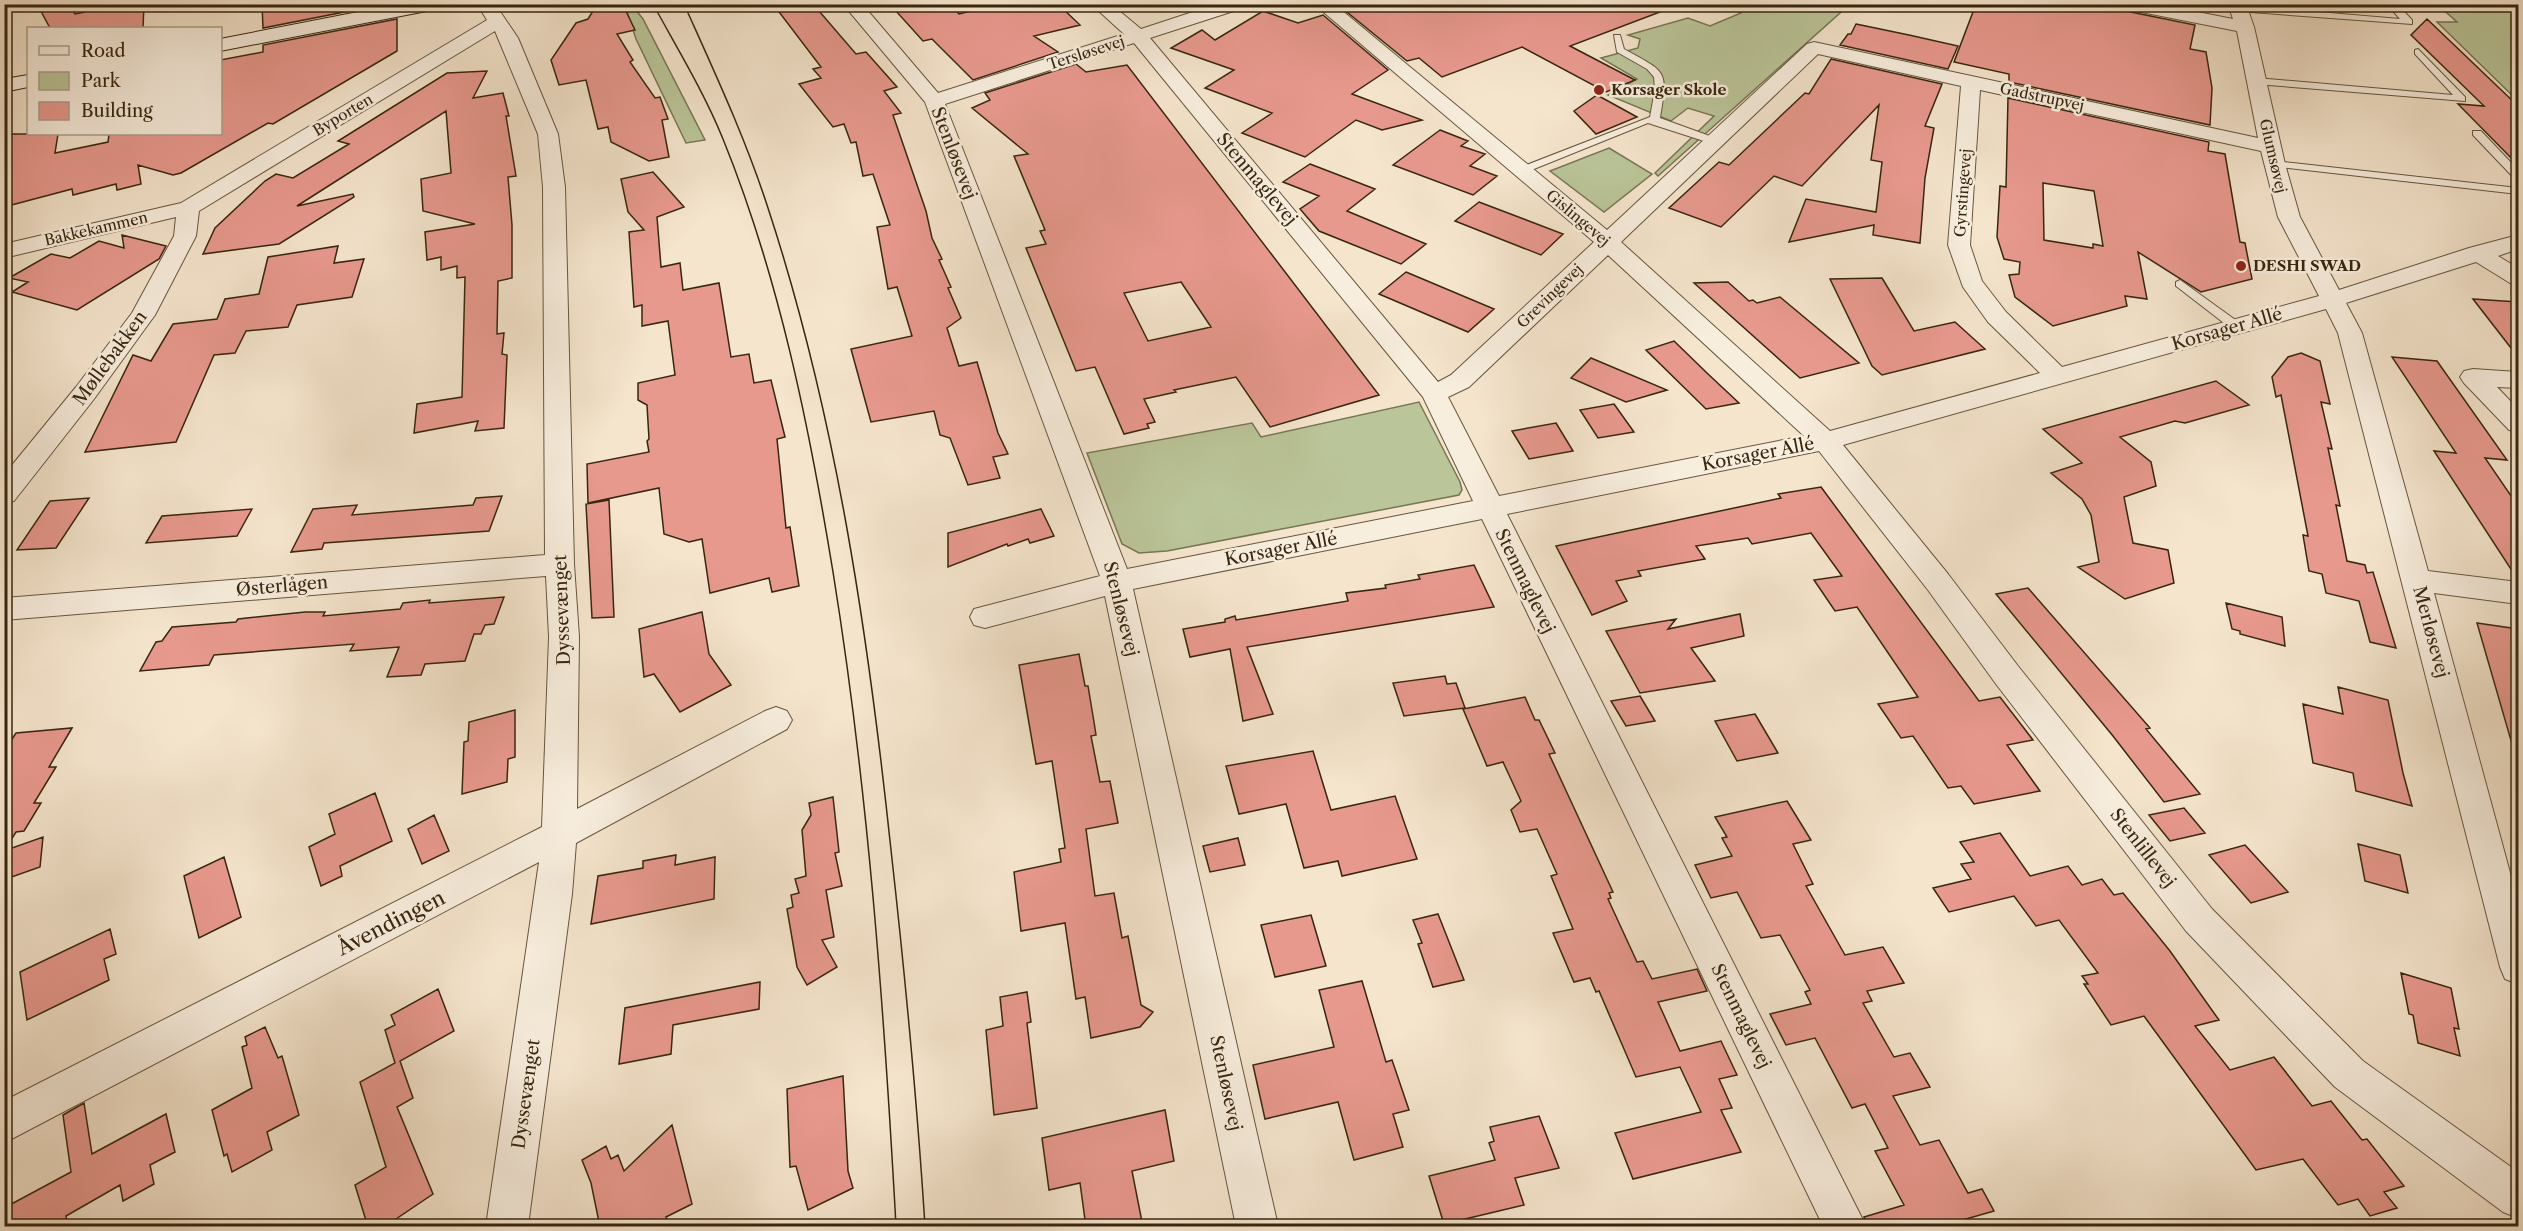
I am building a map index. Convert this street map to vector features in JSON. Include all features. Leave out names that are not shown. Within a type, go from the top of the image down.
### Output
[{"type":"street","points":[[222,45],[432,4]]},
{"type":"street","name":"Stenløsevej","points":[[852,4],[934,101],[1117,582],[1257,1227]]},
{"type":"street","name":"Stenmaglevej","points":[[1100,4],[1138,36],[1434,394],[1845,1227]]},
{"type":"street","name":"Tersløsevej","points":[[934,101],[1237,4]]},
{"type":"street","name":"Gislingevej","points":[[1323,4],[1607,242],[1825,441]]},
{"type":"street","points":[[2126,4],[2240,13]]},
{"type":"street","name":"Byporten","points":[[188,208],[492,13]]},
{"type":"street","name":"Dyssevænget","points":[[492,13],[509,38],[548,134],[557,286],[560,564],[564,637],[559,836],[554,894],[507,1227]]},
{"type":"street","name":"Glumsøvej","points":[[2240,13],[2272,156],[2289,217],[2332,300]]},
{"type":"street","name":"Grevingevej","points":[[1434,394],[1460,381],[1814,48]]},
{"type":"street","name":"Gadstrupvej","points":[[1814,48],[1971,82],[2272,156]]},
{"type":"street","points":[[5,85],[27,81]]},
{"type":"street","name":"Gyrstingevej","points":[[1971,82],[1959,245],[1971,282],[1998,317],[2058,377]]},
{"type":"street","name":"Bakkekammen","points":[[4,251],[188,208]]},
{"type":"street","name":"Møllebakken","points":[[4,494],[85,393],[143,315],[185,236],[188,208]]},
{"type":"street","name":"Korsager Allé","points":[[985,617],[1117,582],[1825,441],[2332,300],[2518,242]]},
{"type":"street","points":[[2477,253],[2518,278]]},
{"type":"street","name":"Merløsevej","points":[[2332,300],[2350,333],[2518,967]]},
{"type":"street","points":[[2518,380],[2473,376],[2518,424]]},
{"type":"street","name":"Stenlillevej","points":[[1825,441],[1938,582],[2007,675],[2199,920],[2349,1074],[2518,1197]]},
{"type":"street","name":"Østerlågen","points":[[4,609],[560,564]]},
{"type":"street","points":[[2417,580],[2518,593]]},
{"type":"street","name":"Åvendingen","points":[[4,1123],[110,1066],[559,836],[776,720]]},
{"type":"lane","points":[[2240,13],[2409,22],[2391,4]]},
{"type":"lane","points":[[1617,37],[1620,50],[1650,67],[1659,76],[1660,90],[1655,120]]},
{"type":"lane","points":[[2256,81],[2462,99],[2418,52]]},
{"type":"lane","points":[[1520,171],[1647,120],[1655,120],[1714,141]]},
{"type":"lane","points":[[2477,133],[2518,176]]},
{"type":"lane","points":[[2272,156],[2518,191]]},
{"type":"lane","points":[[2180,284],[2237,327]]},
{"type":"green space","points":[[620,5],[632,5],[643,19],[705,140],[686,143],[636,39],[625,6]]},
{"type":"green space","points":[[1724,5],[1849,5],[1658,176],[1655,173],[1714,116],[1688,108],[1671,121],[1608,95],[1637,79],[1601,58],[1638,48],[1640,39],[1628,35],[1688,18],[1710,26],[1741,13]]},
{"type":"green space","points":[[2438,5],[2518,5],[2518,122],[2495,101],[2517,100],[2437,22],[2457,22]]},
{"type":"green space","points":[[1609,148],[1652,174],[1604,212],[1550,171]]},
{"type":"green space","points":[[1419,402],[1460,482],[1462,490],[1459,495],[1167,551],[1139,553],[1122,544],[1087,453],[1252,423],[1261,437]]},
{"type":"building","points":[[37,4],[69,4],[75,14],[126,4],[144,4],[143,27],[49,27]]},
{"type":"building","points":[[262,4],[385,4],[263,28]]},
{"type":"building","points":[[773,4],[813,4],[856,54],[866,52],[897,87],[884,91],[901,113],[893,115],[926,211],[932,238],[942,259],[939,260],[951,287],[948,288],[961,318],[947,328],[959,366],[977,362],[998,433],[1008,454],[993,457],[1000,478],[968,485],[950,438],[940,435],[934,411],[871,422],[851,349],[912,336],[897,287],[888,289],[877,227],[890,225],[873,174],[863,176],[856,142],[851,143],[844,124],[833,127],[799,84],[821,78],[813,69],[821,67]]},
{"type":"building","points":[[916,4],[950,4],[959,14],[1000,4],[1058,4],[1080,25],[1034,36],[1058,52],[973,80],[932,39],[923,41],[895,10]]},
{"type":"building","points":[[1353,4],[1672,4],[1673,7],[1570,46],[1635,80],[1606,92],[1522,47],[1442,77],[1419,58],[1407,61],[1342,8]]},
{"type":"building","points":[[1976,4],[2115,4],[2126,11],[2195,25],[2190,49],[2206,52],[2212,88],[2210,125],[2009,82],[2009,74],[1954,62]]},
{"type":"building","points":[[623,5],[635,30],[617,34],[633,60],[630,62],[655,98],[660,97],[668,119],[662,120],[669,157],[649,161],[611,142],[608,127],[598,129],[586,80],[559,85],[551,60],[576,23],[588,19],[596,6]]},
{"type":"building","points":[[1263,11],[1298,23],[1323,15],[1388,70],[1352,94],[1422,120],[1382,130],[1356,120],[1305,157],[1242,133],[1272,113],[1205,88],[1234,70],[1171,48],[1202,30],[1215,40]]},
{"type":"building","points":[[397,19],[397,51],[273,124],[268,123],[181,173],[173,175],[138,165],[141,184],[117,190],[116,184],[73,195],[72,189],[4,207],[4,161],[9,134],[58,135],[55,153],[108,142],[109,135],[222,135],[222,60],[263,52],[263,45]]},
{"type":"building","points":[[2427,19],[2518,106],[2518,165],[2458,104],[2484,106],[2411,35]]},
{"type":"building","points":[[1856,24],[1958,46],[1948,69],[1840,45],[1848,34],[1851,34]]},
{"type":"building","points":[[1831,59],[1942,84],[1925,126],[1934,128],[1925,178],[1920,243],[1873,235],[1874,225],[1789,242],[1806,199],[1876,212],[1882,162],[1871,160],[1879,105],[1802,186],[1774,176],[1721,227],[1669,208],[1719,162],[1729,165],[1805,93],[1809,94]]},
{"type":"building","points":[[1076,64],[1086,72],[1127,65],[1379,395],[1270,427],[1236,377],[1144,399],[1155,422],[1147,424],[1149,428],[1124,434],[1095,367],[1076,371],[1026,248],[1046,244],[1040,231],[1045,230],[1014,156],[1028,154],[972,108],[990,100],[985,93]],"holes":[[[1181,282],[1211,327],[1148,341],[1124,293]]]},
{"type":"building","points":[[487,71],[473,98],[503,93],[509,116],[506,116],[516,176],[508,177],[512,225],[512,278],[498,281],[497,334],[504,333],[502,354],[507,355],[504,428],[475,431],[478,421],[414,433],[417,404],[462,397],[465,277],[457,278],[457,266],[441,270],[441,257],[427,260],[425,232],[475,224],[423,211],[421,179],[451,173],[446,111],[297,206],[353,194],[354,197],[279,244],[203,254],[215,228],[265,181],[276,174],[293,178],[349,144],[338,141],[447,73]]},
{"type":"building","points":[[1597,95],[1637,117],[1596,134],[1574,111]]},
{"type":"building","points":[[2008,98],[2209,142],[2208,151],[2225,154],[2240,242],[2245,243],[2252,279],[2201,292],[2138,252],[2147,299],[2125,296],[2127,306],[2053,326],[2015,297],[2009,275],[2019,274],[2020,262],[2004,259],[1997,237],[2000,186],[2006,187]],"holes":[[[2043,183],[2094,191],[2103,246],[2093,244],[2093,248],[2044,240]]]},
{"type":"building","points":[[1440,130],[1468,141],[1461,146],[1485,154],[1470,166],[1497,176],[1473,195],[1393,165]]},
{"type":"building","points":[[1310,164],[1375,189],[1347,211],[1426,244],[1401,264],[1319,231],[1300,209],[1319,196],[1283,182]]},
{"type":"building","points":[[653,172],[684,207],[657,217],[661,267],[680,263],[683,290],[719,283],[731,357],[749,354],[754,383],[771,380],[785,437],[777,439],[786,528],[790,527],[799,586],[772,592],[769,578],[710,593],[702,539],[689,542],[664,534],[659,488],[588,503],[587,464],[649,452],[647,405],[638,400],[638,383],[675,375],[668,321],[642,326],[642,305],[634,307],[629,232],[644,230],[628,212],[621,179]]},
{"type":"building","points":[[1479,202],[1563,234],[1541,255],[1455,221]]},
{"type":"building","points":[[122,235],[166,246],[159,259],[77,310],[12,292],[28,282],[9,278],[51,254],[70,258],[99,241],[124,248]]},
{"type":"building","points":[[338,246],[334,263],[364,259],[352,297],[297,305],[288,327],[246,331],[235,353],[214,355],[176,442],[85,452],[133,355],[151,361],[173,324],[217,319],[225,299],[259,294],[268,257]]},
{"type":"building","points":[[1406,272],[1494,309],[1468,332],[1379,294]]},
{"type":"building","points":[[1882,278],[1914,331],[1955,322],[1985,349],[1882,375],[1872,366],[1830,279]]},
{"type":"building","points":[[1728,282],[1749,301],[1753,300],[1757,303],[1780,297],[1859,363],[1800,378],[1694,283]]},
{"type":"building","points":[[2473,299],[2518,302],[2518,357]]},
{"type":"building","points":[[1674,341],[1739,403],[1706,409],[1646,350]]},
{"type":"building","points":[[2301,353],[2320,361],[2330,404],[2321,402],[2332,449],[2328,448],[2340,506],[2336,505],[2347,561],[2365,565],[2367,573],[2373,572],[2396,648],[2370,642],[2359,601],[2326,593],[2322,574],[2309,571],[2303,535],[2308,536],[2281,395],[2276,397],[2272,377],[2288,357]]},
{"type":"building","points":[[2392,357],[2437,361],[2507,460],[2485,458],[2518,506],[2518,580],[2434,451],[2456,453]]},
{"type":"building","points":[[1591,358],[1667,390],[1626,402],[1571,378]]},
{"type":"building","points":[[2216,381],[2249,405],[2185,423],[2175,421],[2120,437],[2151,462],[2156,486],[2124,497],[2133,543],[2168,550],[2174,583],[2125,599],[2078,567],[2099,562],[2091,515],[2082,499],[2051,473],[2082,463],[2043,429]]},
{"type":"building","points":[[1614,404],[1634,432],[1598,438],[1580,410]]},
{"type":"building","points":[[1556,423],[1573,451],[1529,459],[1512,431]]},
{"type":"building","points":[[1821,487],[1979,701],[2000,697],[2033,740],[2007,745],[2040,791],[1974,804],[1961,786],[1948,788],[1913,736],[1901,738],[1878,704],[1918,697],[1857,607],[1835,611],[1814,580],[1842,576],[1811,533],[1752,544],[1748,538],[1696,546],[1705,559],[1638,571],[1641,576],[1616,581],[1627,601],[1592,615],[1556,546],[1781,498],[1778,494]]},
{"type":"building","points":[[502,496],[489,531],[324,543],[322,549],[291,552],[313,509],[357,505],[352,515],[473,505],[476,498]]},
{"type":"building","points":[[89,498],[56,548],[17,550],[50,501]]},
{"type":"building","points":[[609,500],[614,617],[592,618],[586,504]]},
{"type":"building","points":[[252,509],[237,536],[146,543],[162,516]]},
{"type":"building","points":[[1041,509],[1054,536],[1030,543],[1028,539],[1008,546],[1007,544],[948,567],[948,533]]},
{"type":"building","points":[[1474,565],[1494,607],[1247,647],[1273,714],[1243,721],[1230,649],[1190,657],[1183,629],[1225,622],[1225,619],[1235,616],[1236,620],[1348,601],[1346,593],[1386,588],[1385,585],[1420,579],[1418,575]]},
{"type":"building","points":[[2028,588],[2150,728],[2146,729],[2200,794],[2164,802],[1996,594]]},
{"type":"building","points":[[504,597],[494,624],[485,625],[481,634],[474,634],[465,661],[425,664],[421,675],[387,677],[399,647],[350,651],[354,644],[214,655],[209,665],[140,671],[156,642],[162,641],[172,627],[236,622],[238,619],[305,612],[325,612],[323,616],[400,609],[403,603],[430,600],[429,603]]},
{"type":"building","points":[[2226,603],[2282,617],[2285,646],[2240,634],[2240,631],[2232,629]]},
{"type":"building","points":[[702,612],[709,654],[731,685],[680,712],[654,674],[644,677],[639,629]]},
{"type":"building","points":[[1740,614],[1744,636],[1691,648],[1715,681],[1640,693],[1606,631],[1676,619],[1668,629]]},
{"type":"building","points":[[2477,623],[2518,629],[2518,743],[2512,744]]},
{"type":"building","points":[[1079,654],[1085,686],[1088,686],[1094,722],[1096,735],[1091,736],[1100,782],[1110,781],[1118,823],[1086,829],[1095,896],[1114,893],[1122,938],[1128,936],[1141,1005],[1153,1012],[1140,1027],[1091,1038],[1085,997],[1076,999],[1065,923],[1021,931],[1014,872],[1061,862],[1059,849],[1065,848],[1052,761],[1036,764],[1019,665]]},
{"type":"building","points":[[1445,676],[1447,684],[1456,683],[1465,708],[1404,716],[1393,683]]},
{"type":"building","points":[[2338,687],[2388,700],[2412,806],[2356,791],[2353,773],[2313,763],[2303,704],[2343,714]]},
{"type":"building","points":[[1640,696],[1655,721],[1626,726],[1611,701]]},
{"type":"building","points":[[1525,697],[1535,720],[1539,720],[1555,753],[1549,754],[1613,892],[1609,893],[1611,898],[1608,899],[1637,962],[1643,961],[1652,979],[1697,969],[1707,991],[1658,1002],[1680,1051],[1721,1041],[1737,1075],[1719,1079],[1732,1108],[1721,1110],[1741,1152],[1633,1179],[1615,1133],[1701,1112],[1680,1067],[1636,1077],[1599,991],[1596,992],[1590,978],[1574,982],[1553,933],[1573,929],[1551,876],[1557,874],[1537,829],[1520,832],[1511,810],[1521,801],[1503,762],[1487,766],[1463,709]]},
{"type":"building","points":[[515,710],[515,757],[508,759],[507,782],[462,794],[464,742],[468,741],[469,722]]},
{"type":"building","points":[[1755,714],[1778,753],[1737,761],[1715,721]]},
{"type":"building","points":[[72,728],[49,767],[56,767],[34,803],[41,803],[24,831],[16,832],[4,851],[4,751],[16,733]]},
{"type":"building","points":[[1313,751],[1331,810],[1395,796],[1417,859],[1342,876],[1338,861],[1304,868],[1286,804],[1239,814],[1226,766]]},
{"type":"building","points":[[375,793],[392,841],[340,866],[342,876],[321,886],[309,847],[335,834],[329,814]]},
{"type":"building","points":[[833,797],[839,852],[835,853],[842,886],[826,890],[834,937],[822,940],[837,967],[807,985],[797,967],[787,909],[793,907],[791,895],[799,893],[795,879],[806,876],[802,830],[811,815],[809,803]]},
{"type":"building","points":[[1787,801],[1811,840],[1793,844],[1813,884],[1806,886],[1845,955],[1883,947],[1904,983],[1867,991],[1872,1001],[1863,1003],[1894,1057],[1910,1053],[1930,1087],[1893,1096],[1920,1145],[1939,1140],[1968,1193],[1982,1189],[1994,1211],[1938,1227],[1868,1227],[1864,1217],[1904,1205],[1875,1151],[1888,1148],[1865,1104],[1852,1108],[1815,1038],[1786,1045],[1770,1014],[1811,1004],[1805,992],[1810,990],[1780,935],[1761,938],[1737,892],[1711,898],[1695,865],[1732,856],[1722,838],[1727,837],[1715,817]]},
{"type":"building","points":[[2184,808],[2205,833],[2170,841],[2149,815]]},
{"type":"building","points":[[434,815],[449,851],[422,864],[408,829]]},
{"type":"building","points":[[2000,833],[2030,876],[2068,866],[2082,885],[2102,879],[2114,895],[2123,893],[2170,951],[2219,1020],[2195,1026],[2230,1070],[2274,1057],[2312,1106],[2331,1101],[2362,1140],[2367,1139],[2404,1186],[2384,1192],[2397,1208],[2370,1216],[2358,1199],[2338,1205],[2303,1159],[2256,1170],[2144,1016],[2111,1025],[2084,984],[2088,984],[2082,976],[2098,973],[2059,920],[2036,926],[2014,896],[1949,912],[1933,888],[1971,879],[1961,864],[1974,862],[1960,842]]},
{"type":"building","points":[[43,837],[40,867],[6,879],[9,849]]},
{"type":"building","points":[[1238,838],[1245,865],[1210,872],[1203,846]]},
{"type":"building","points":[[2358,844],[2400,855],[2408,893],[2365,881]]},
{"type":"building","points":[[2245,845],[2288,892],[2251,903],[2209,855]]},
{"type":"building","points":[[676,855],[675,865],[715,857],[714,899],[591,924],[598,876],[643,868],[643,861]]},
{"type":"building","points":[[224,857],[241,917],[199,938],[184,876]]},
{"type":"building","points":[[1438,914],[1464,980],[1433,987],[1418,944],[1422,943],[1413,920]]},
{"type":"building","points":[[1311,915],[1326,966],[1275,977],[1261,925]]},
{"type":"building","points":[[110,929],[116,954],[104,959],[109,980],[27,1020],[20,972]]},
{"type":"building","points":[[2401,973],[2451,988],[2459,1029],[2454,1028],[2460,1056],[2418,1043],[2413,1015],[2409,1014]]},
{"type":"building","points":[[1362,981],[1386,1062],[1392,1060],[1409,1110],[1393,1114],[1403,1147],[1354,1160],[1338,1102],[1265,1119],[1253,1065],[1334,1047],[1319,990]]},
{"type":"building","points":[[760,982],[759,1009],[673,1025],[671,1054],[619,1064],[625,1008]]},
{"type":"building","points":[[438,989],[454,1031],[400,1061],[413,1098],[397,1107],[433,1194],[384,1227],[368,1227],[355,1185],[386,1167],[360,1082],[395,1063],[385,1030],[395,1025],[391,1015]]},
{"type":"building","points":[[1027,992],[1031,1022],[1027,1023],[1037,1108],[994,1115],[986,1030],[1003,1026],[1000,997]]},
{"type":"building","points":[[265,1027],[278,1058],[282,1056],[299,1115],[267,1132],[272,1150],[232,1172],[227,1154],[224,1156],[212,1110],[252,1088],[242,1047],[247,1045],[245,1037]]},
{"type":"building","points":[[843,1076],[848,1171],[853,1188],[808,1210],[796,1166],[790,1167],[787,1089]]},
{"type":"building","points":[[84,1103],[92,1154],[166,1114],[175,1152],[150,1165],[154,1184],[123,1201],[120,1185],[66,1216],[68,1227],[4,1227],[4,1208],[71,1172],[63,1115]]},
{"type":"building","points":[[1165,1110],[1174,1161],[1132,1171],[1143,1227],[1086,1227],[1080,1183],[1049,1190],[1042,1138]]},
{"type":"building","points":[[1539,1116],[1559,1168],[1515,1178],[1524,1205],[1444,1224],[1429,1176],[1495,1160],[1489,1143],[1494,1141],[1490,1127]]},
{"type":"building","points":[[672,1125],[692,1204],[666,1217],[669,1227],[600,1227],[591,1183],[582,1160],[606,1146],[611,1159],[618,1155],[624,1171]]},
{"type":"tram line","points":[[653,4],[707,104],[743,191],[776,298],[814,462],[845,653],[865,817],[880,980],[896,1226]]},
{"type":"tram line","points":[[684,4],[718,79],[768,208],[792,286],[831,445],[860,606],[882,769],[910,1038],[925,1226]]},
{"type":"place","name":"Korsager Skole","points":[[1599,90]]},
{"type":"place","name":"DESHI SWAD","points":[[2241,266]]}]
